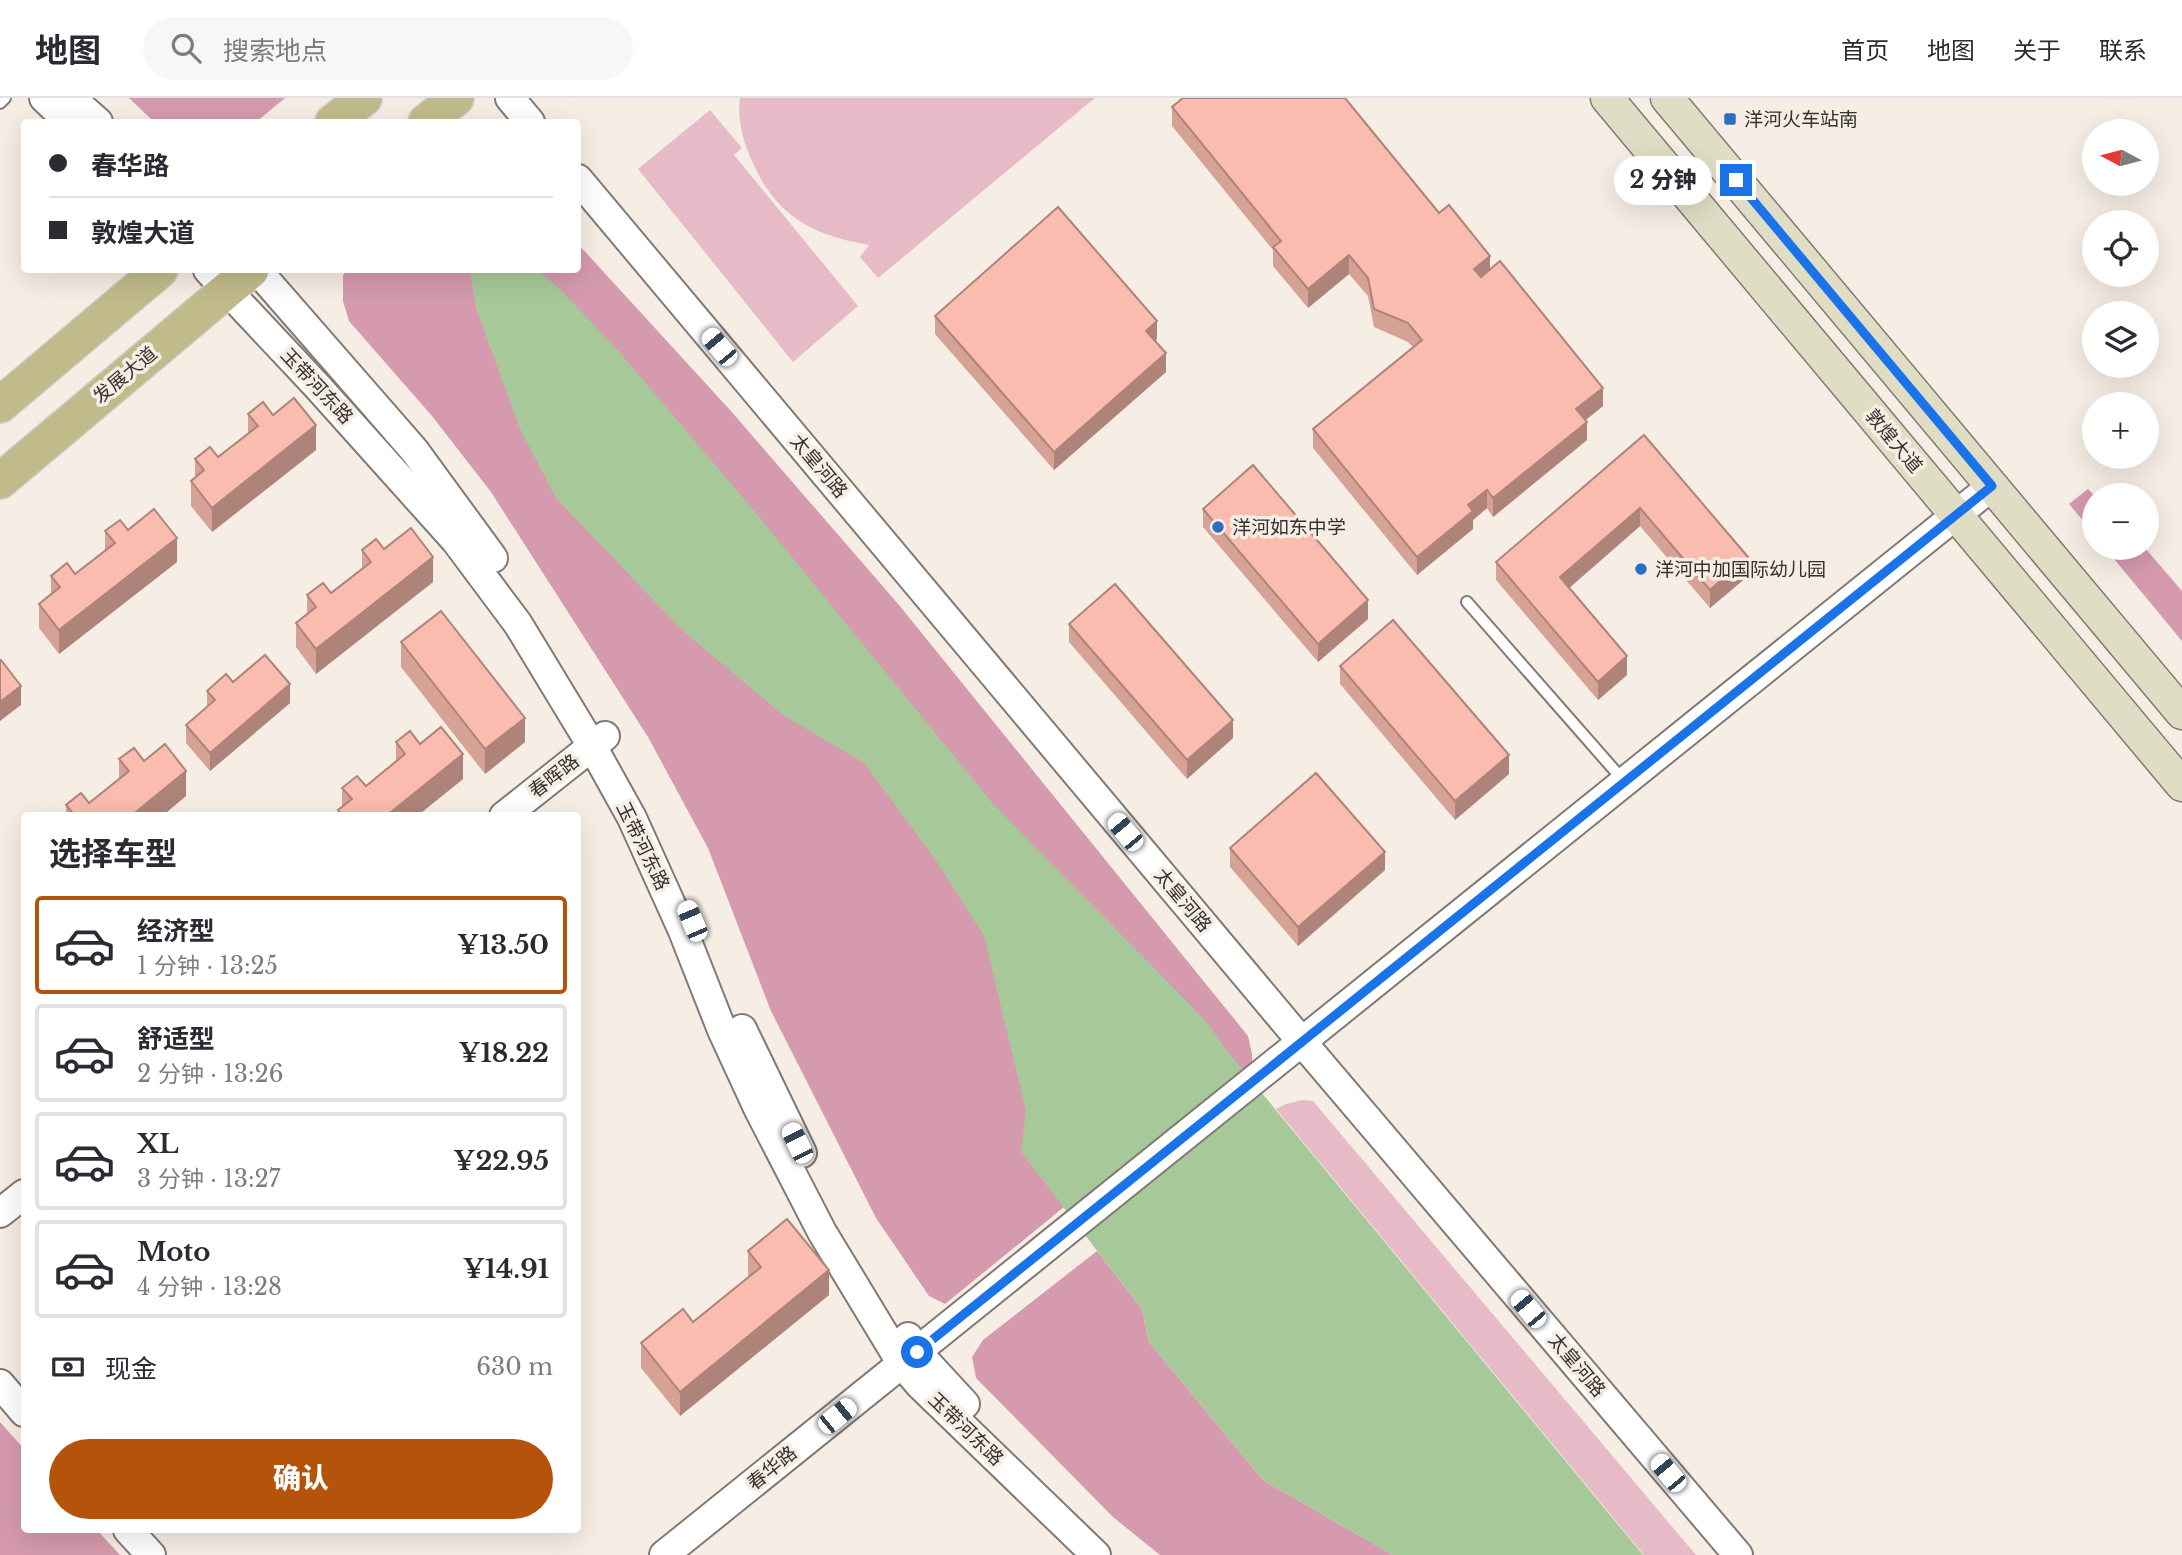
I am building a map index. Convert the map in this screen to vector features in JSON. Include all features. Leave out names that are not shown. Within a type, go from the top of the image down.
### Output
[{"type":"main road","points":[[337,119],[364,98]]},
{"type":"main road","points":[[430,119],[456,98]]},
{"type":"main road","name":"敦煌大道","points":[[1606,98],[2182,785]]},
{"type":"main road","points":[[1667,98],[2182,713]]},
{"type":"main road","points":[[0,405],[156,273]]},
{"type":"main road","name":"发展大道","points":[[0,481],[228,276]]},
{"type":"street","points":[[44,98],[66,119]]},
{"type":"street","points":[[71,98],[96,119]]},
{"type":"street","points":[[510,98],[528,119]]},
{"type":"street","name":"太皇河路","points":[[581,183],[1302,1042],[1738,1555]]},
{"type":"street","name":"玉带河东路","points":[[260,273],[414,450],[536,619],[598,741],[684,931],[722,1030],[759,1110],[822,1232],[910,1358],[1115,1555]]},
{"type":"street","name":"玉带河东路","points":[[228,276],[317,386],[456,541],[518,624],[598,741]]},
{"type":"street","name":"春华路","points":[[663,1555],[1992,486]]},
{"type":"street","name":"春晖路","points":[[509,812],[598,741]]},
{"type":"street","points":[[0,1213],[21,1196]]},
{"type":"street","name":"玉带河东路","points":[[910,1358],[920,1385],[1096,1555]]},
{"type":"street","points":[[0,1384],[21,1408]]},
{"type":"street","points":[[131,1533],[151,1555]]},
{"type":"lane","points":[[0,103],[5,98]]},
{"type":"lane","points":[[1467,602],[1625,782]]},
{"type":"shaded area","points":[[129,98],[285,98],[260,119],[151,119]]},
{"type":"shaded area","points":[[740,98],[1095,98],[878,278],[860,257],[869,245],[813,229],[798,220],[772,196],[746,146],[740,122]]},
{"type":"shaded area","points":[[710,110],[742,148],[734,155],[858,306],[793,362],[638,169]]},
{"type":"shaded area","points":[[581,247],[730,410],[899,605],[1248,1036],[1252,1067],[1064,1207],[945,1304],[929,1296],[876,1218],[771,1011],[708,848],[648,737],[491,492],[432,416],[349,321],[343,301],[343,275],[581,273]]},
{"type":"shaded area","points":[[470,273],[541,273],[559,288],[621,354],[760,518],[994,805],[1205,1020],[1228,1052],[1643,1555],[1393,1555],[1263,1480],[1149,1342],[1142,1309],[1021,1152],[1026,1111],[984,936],[935,859],[864,763],[783,715],[682,630],[556,498],[520,429],[476,308]]},
{"type":"shaded area","points":[[2082,494],[2082,520],[2069,504]]},
{"type":"shaded area","points":[[2115,560],[2155,560],[2182,591],[2182,641]]},
{"type":"shaded area","points":[[1302,1100],[1313,1101],[1696,1555],[1644,1555],[1276,1109]]},
{"type":"shaded area","points":[[1097,1251],[1142,1309],[1149,1342],[1263,1480],[1393,1555],[1160,1555],[1113,1517],[976,1378],[972,1357],[983,1340]]},
{"type":"shaded area","points":[[0,1422],[21,1446],[21,1533],[100,1533],[120,1555],[0,1555]]},
{"type":"building","points":[[1183,98],[1345,98],[1439,213],[1449,205],[1490,256],[1474,269],[1481,277],[1500,261],[1603,388],[1576,409],[1587,422],[1493,498],[1487,490],[1468,505],[1473,511],[1417,557],[1313,429],[1422,340],[1408,323],[1374,309],[1368,278],[1349,255],[1308,289],[1273,247],[1281,241],[1172,107]]},
{"type":"building","points":[[1058,207],[1157,321],[1146,331],[1166,353],[1054,452],[935,316]]},
{"type":"building","points":[[294,398],[316,425],[212,508],[191,481],[204,470],[195,459],[210,447],[218,457],[258,426],[248,414],[263,402],[273,415]]},
{"type":"building","points":[[1644,435],[1748,557],[1710,590],[1640,508],[1560,577],[1627,656],[1598,682],[1496,562]]},
{"type":"building","points":[[1253,465],[1368,600],[1318,644],[1203,509]]},
{"type":"building","points":[[154,509],[177,538],[59,630],[39,604],[60,587],[51,576],[67,563],[75,574],[115,543],[105,531],[120,520],[128,530]]},
{"type":"building","points":[[411,528],[433,557],[316,649],[296,623],[316,607],[307,595],[323,583],[331,593],[371,562],[362,550],[376,539],[384,549]]},
{"type":"building","points":[[1115,584],[1233,720],[1187,760],[1069,624]]},
{"type":"building","points":[[441,611],[525,718],[485,749],[401,642]]},
{"type":"building","points":[[1393,620],[1509,755],[1455,801],[1340,666]]},
{"type":"building","points":[[265,655],[290,684],[210,753],[186,725],[215,700],[207,691],[226,674],[233,682]]},
{"type":"building","points":[[0,661],[21,686],[0,702]]},
{"type":"building","points":[[441,727],[463,754],[391,812],[339,812],[338,810],[352,799],[342,788],[357,776],[366,786],[405,754],[396,742],[410,731],[420,744]]},
{"type":"building","points":[[165,744],[186,771],[136,812],[72,812],[66,805],[81,793],[89,803],[129,771],[119,759],[134,748],[144,761]]},
{"type":"building","points":[[1316,773],[1385,852],[1298,927],[1230,848]]},
{"type":"building","points":[[787,1219],[829,1270],[680,1392],[641,1343],[683,1309],[693,1322],[761,1267],[748,1251]]},
{"type":"place","name":"洋河火车站南","points":[[1730,119]]},
{"type":"place","name":"洋河如东中学","points":[[1218,527]]},
{"type":"place","name":"洋河中加国际幼儿园","points":[[1641,569]]},
{"type":"route","points":[[917,1352],[1992,486],[1736,180]]}]
